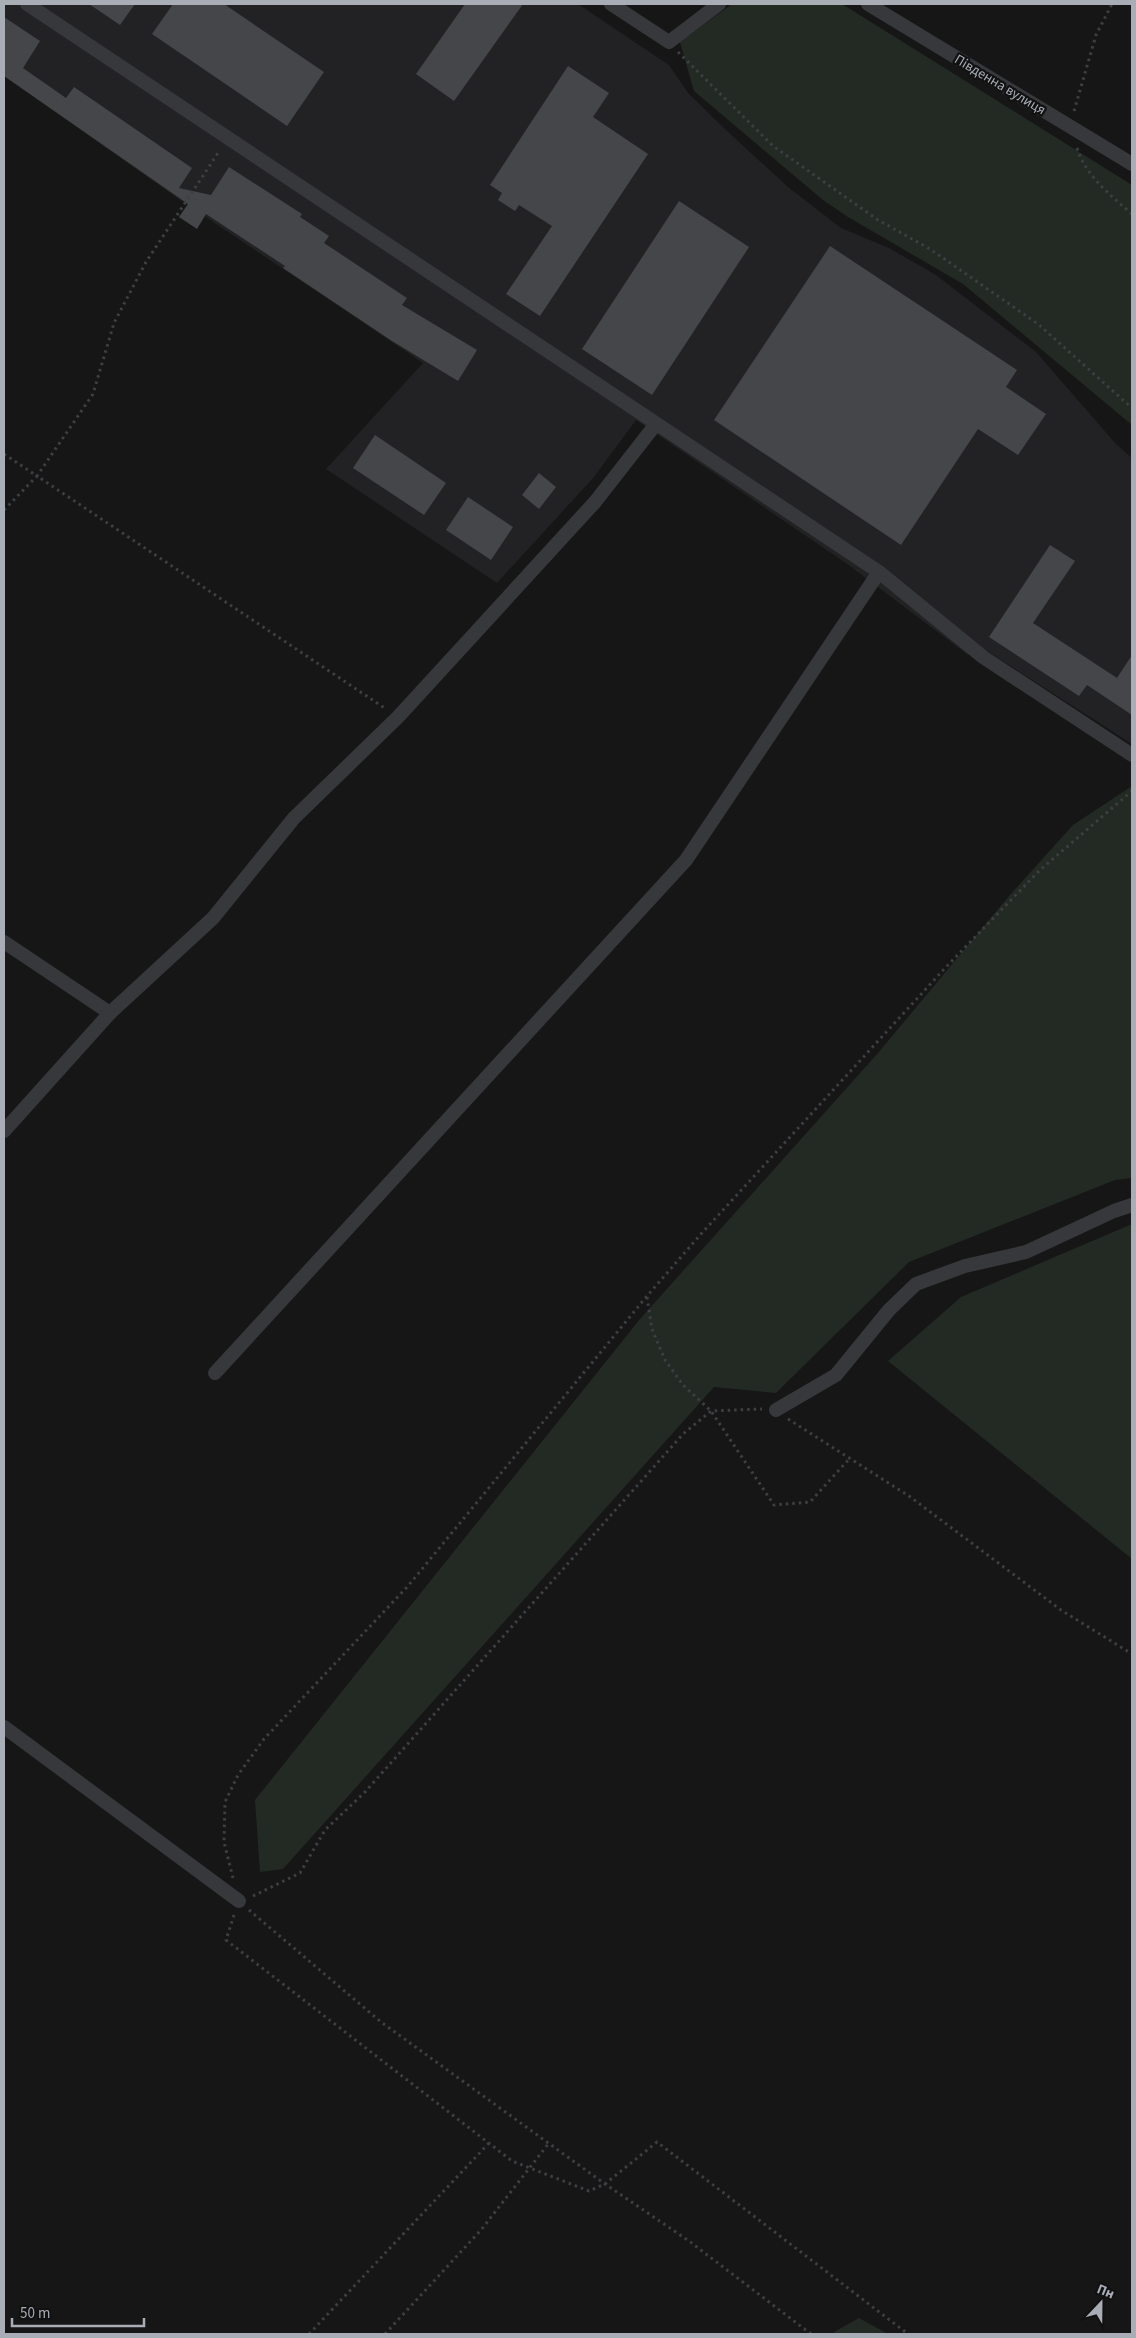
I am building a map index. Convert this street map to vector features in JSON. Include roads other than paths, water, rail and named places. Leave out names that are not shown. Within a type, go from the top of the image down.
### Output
[{"type":"street","points":[[27,4],[879,572],[983,657],[1132,755]]},
{"type":"street","points":[[610,4],[669,42],[720,4]]},
{"type":"street","name":"Південна вулиця","points":[[868,4],[1132,164]]},
{"type":"street","points":[[4,1131],[110,1013],[213,918],[294,818],[398,717],[595,502],[656,424]]},
{"type":"street","points":[[215,1372],[686,860],[879,572]]},
{"type":"street","points":[[4,942],[110,1013]]},
{"type":"street","points":[[776,1410],[836,1375],[889,1310],[916,1284],[965,1266],[1026,1252],[1132,1205]]},
{"type":"street","points":[[4,1727],[239,1901]]}]
